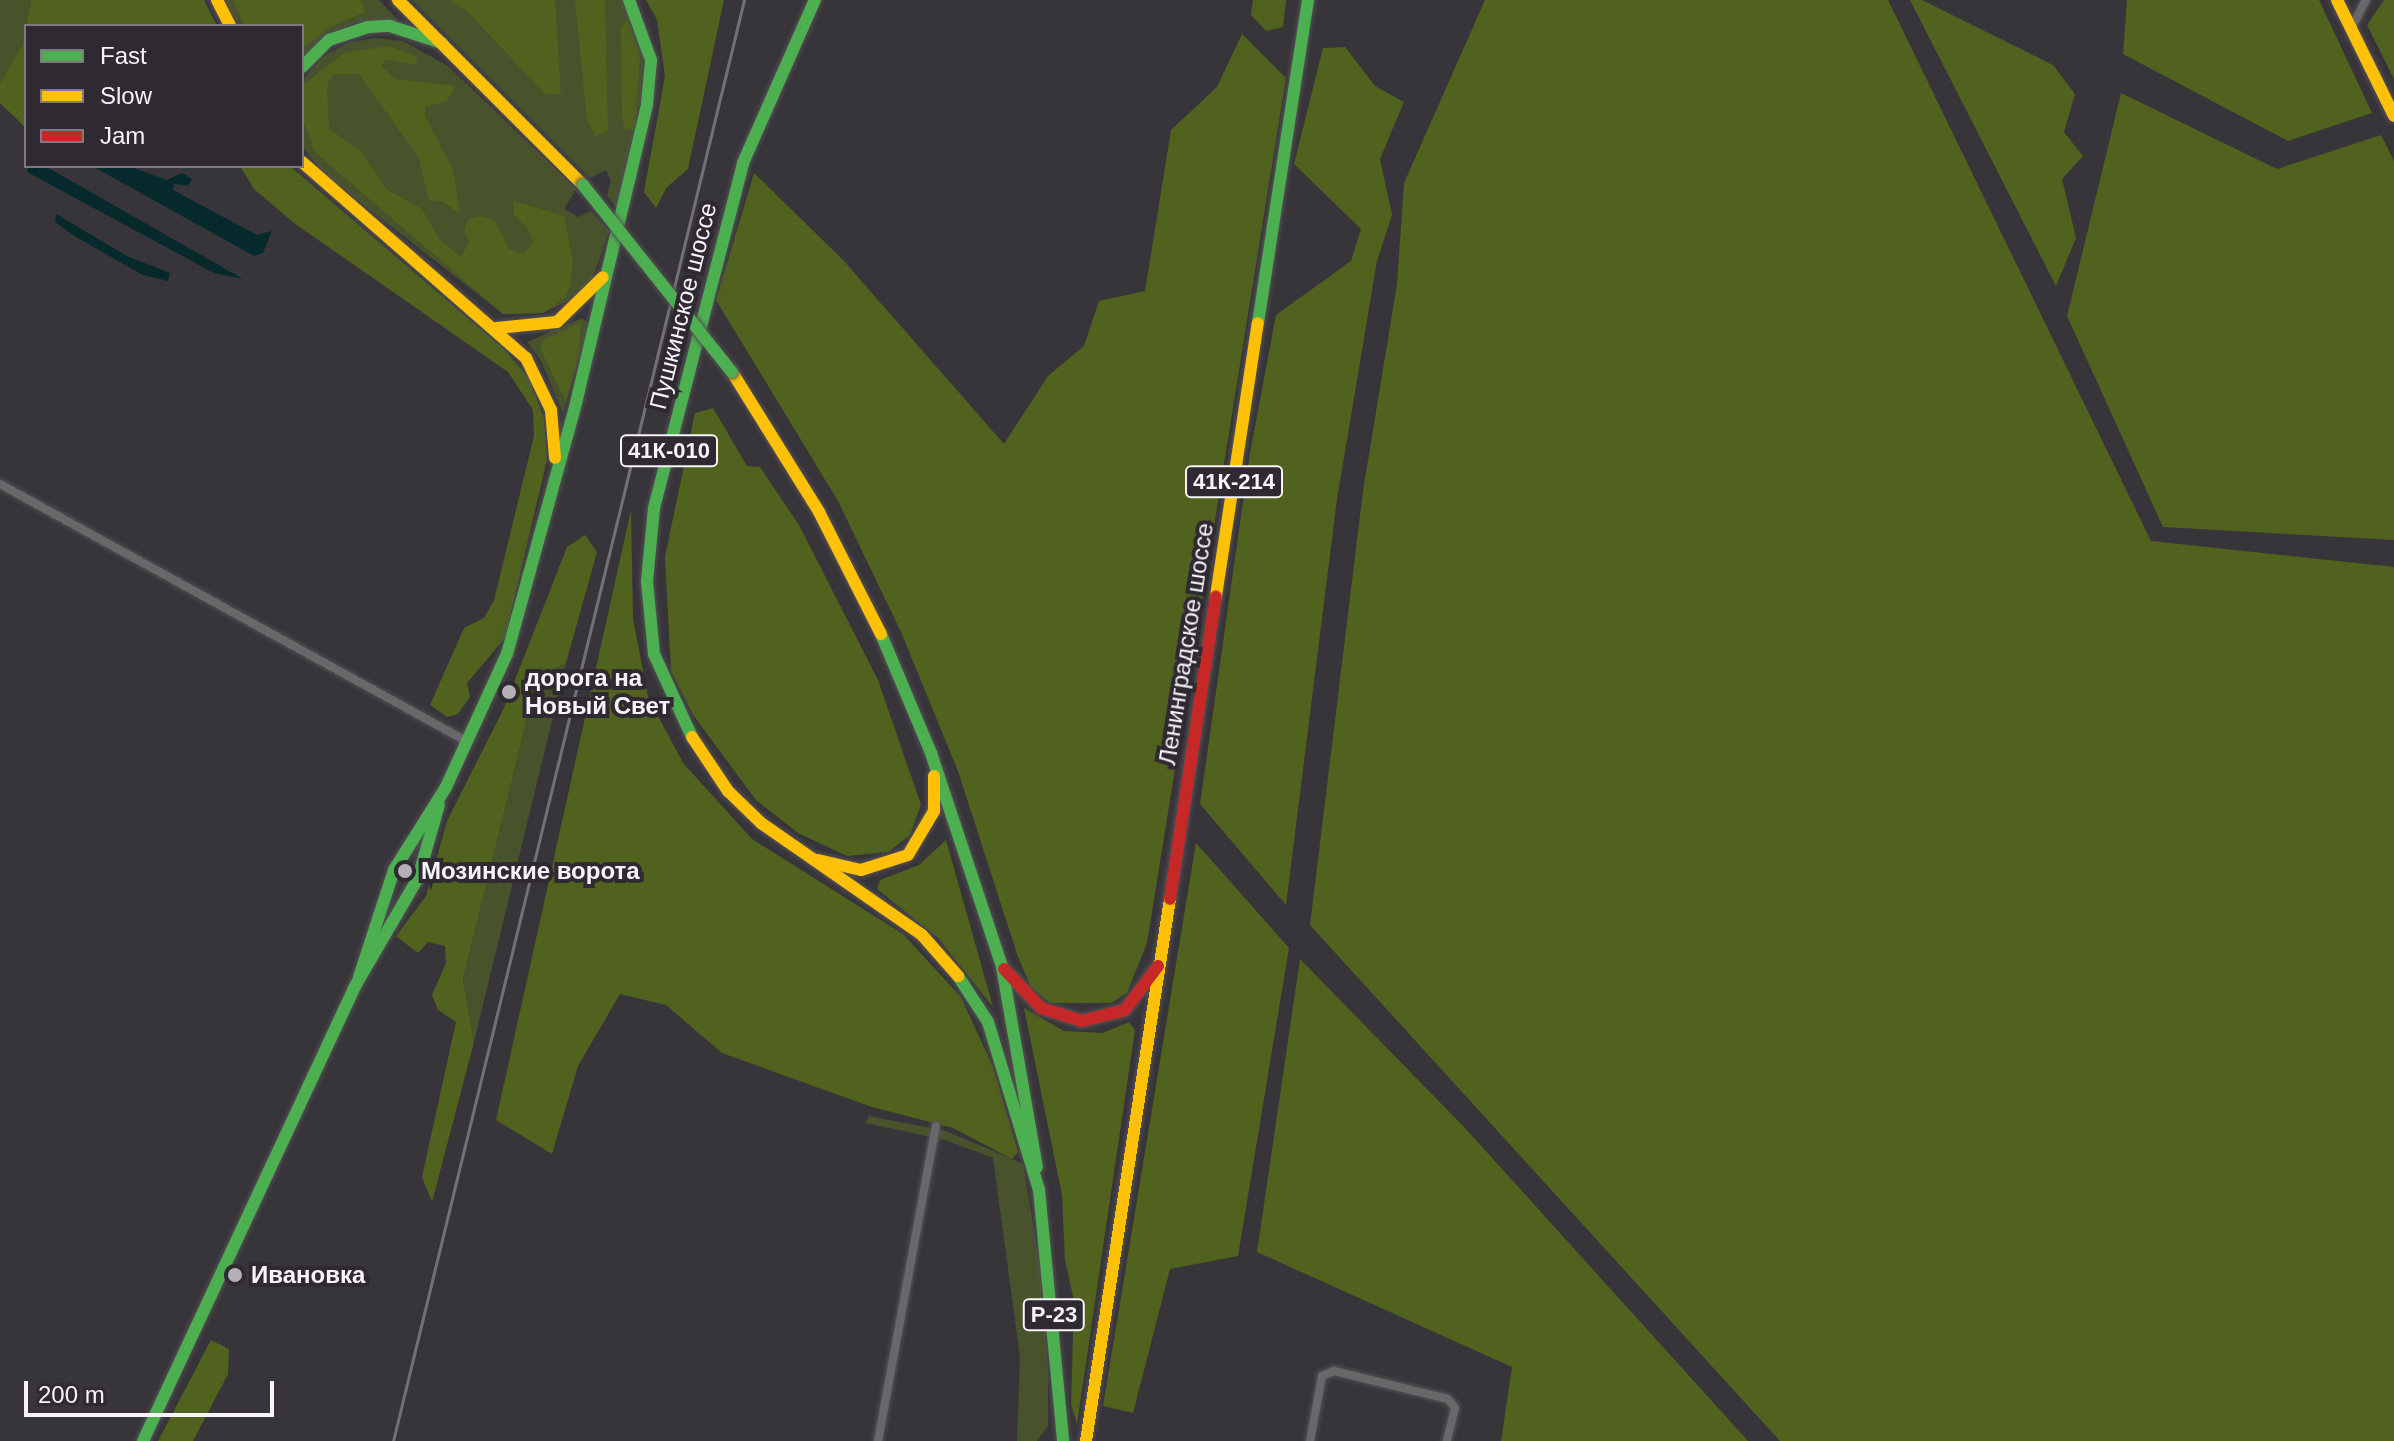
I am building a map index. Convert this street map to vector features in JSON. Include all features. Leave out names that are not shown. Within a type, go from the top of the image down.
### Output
[{"type":"main road","points":[[217,0],[229,24]]},
{"type":"main road","name":"Р-23","points":[[398,0],[447,44],[583,185],[732,372],[839,550],[873,615],[931,753],[1002,967],[1027,1093],[1063,1441]]},
{"type":"main road","points":[[359,977],[387,887],[407,846],[442,794],[507,654],[554,484],[608,269],[651,74],[642,24],[629,0]]},
{"type":"main road","name":"Пушкинское шоссе","points":[[815,0],[743,163],[654,508],[647,581],[654,654],[666,692],[702,757],[761,823],[922,935],[970,989],[1001,1056],[1039,1190]]},
{"type":"main road","name":"Ленинградское шоссе","points":[[1159,963],[1308,0]]},
{"type":"main road","points":[[2337,0],[2394,116]]},
{"type":"main road","points":[[304,65],[329,40],[368,27],[390,26],[447,44]]},
{"type":"main road","points":[[304,164],[326,187],[497,328],[526,358],[541,383],[556,445],[554,484]]},
{"type":"main road","points":[[497,328],[557,322],[591,294],[608,269]]},
{"type":"main road","points":[[816,860],[861,870],[908,855],[934,811],[931,753]]},
{"type":"main road","points":[[143,1441],[359,977],[409,896],[425,857],[442,794]]},
{"type":"main road","points":[[407,846],[418,846],[425,857]]},
{"type":"main road","points":[[387,887],[394,897],[409,896]]},
{"type":"main road","name":"41К-214","points":[[1002,967],[1041,1008],[1082,1021],[1125,1010],[1159,963]]},
{"type":"main road","name":"41К-214","points":[[1086,1441],[1159,963]]},
{"type":"street","points":[[2351,29],[2366,0]]},
{"type":"street","points":[[0,484],[468,742]]},
{"type":"street","points":[[878,1441],[936,1126]]},
{"type":"street","points":[[1310,1441],[1322,1376],[1334,1371],[1448,1399],[1455,1408],[1447,1441]]},
{"type":"green space","points":[[0,0],[31,0],[22,46],[0,83]]},
{"type":"green space","points":[[31,0],[204,0],[216,24],[26,24]]},
{"type":"green space","points":[[225,0],[379,0],[398,20],[355,23],[329,33],[304,56],[304,24],[237,24]]},
{"type":"green space","points":[[233,0],[360,0],[366,12],[334,25],[304,48],[304,24],[243,24]]},
{"type":"green space","points":[[412,0],[624,0],[644,47],[641,97],[617,208],[607,196],[611,180],[606,170],[590,178]]},
{"type":"green space","points":[[449,0],[555,0],[561,94],[545,94],[466,10]]},
{"type":"green space","points":[[575,0],[605,0],[608,131],[595,136],[587,120]]},
{"type":"green space","points":[[646,0],[724,0],[688,169],[667,187],[656,208],[644,192],[665,76],[657,20]]},
{"type":"green space","points":[[1253,0],[1286,0],[1283,27],[1266,31],[1251,15]]},
{"type":"green space","points":[[1485,0],[1888,0],[2151,541],[2394,567],[2394,1441],[1780,1441],[1310,925],[1363,491],[1397,284],[1404,183]]},
{"type":"green space","points":[[1910,0],[1922,0],[2053,65],[2075,94],[2064,132],[2083,156],[2062,179],[2076,238],[2056,286]]},
{"type":"green space","points":[[2127,0],[2319,0],[2372,113],[2288,141],[2123,54]]},
{"type":"green space","points":[[2384,0],[2394,0],[2394,79],[2367,25]]},
{"type":"green space","points":[[628,19],[640,58],[635,131],[625,129],[622,117],[621,27]]},
{"type":"green space","points":[[1242,34],[1286,78],[1147,943],[1127,993],[1111,1003],[1050,1003],[1031,987],[1018,957],[958,771],[901,632],[838,501],[716,300],[754,173],[843,260],[1004,444],[1048,376],[1084,346],[1099,301],[1145,291],[1171,130],[1217,87]]},
{"type":"green space","points":[[24,36],[24,126],[0,103],[0,83],[22,46]]},
{"type":"green space","points":[[375,38],[403,41],[448,66],[576,189],[564,209],[578,217],[591,211],[609,231],[592,280],[573,299],[543,313],[503,314],[327,176],[304,149],[304,79],[321,58],[347,43]]},
{"type":"green space","points":[[387,46],[417,56],[416,65],[387,59],[381,66],[395,79],[455,86],[447,101],[425,107],[425,116],[453,170],[460,214],[442,201],[429,201],[419,158],[359,74],[333,74],[327,85],[329,129],[361,151],[386,189],[422,209],[439,239],[461,257],[469,242],[464,230],[468,219],[481,216],[495,221],[509,249],[523,254],[533,243],[528,229],[514,215],[513,201],[564,216],[573,262],[566,297],[543,313],[503,314],[315,152],[304,123],[304,84],[344,53]]},
{"type":"green space","points":[[1345,47],[1375,86],[1404,102],[1380,159],[1392,215],[1377,261],[1337,499],[1286,905],[1200,804],[1250,453],[1276,315],[1351,261],[1361,229],[1294,164],[1323,48]]},
{"type":"green space","points":[[2121,93],[2277,169],[2381,135],[2394,161],[2394,540],[2163,527],[2067,316]]},
{"type":"green space","points":[[241,168],[292,168],[504,349],[529,378],[544,419],[547,460],[505,638],[467,683],[470,697],[458,714],[447,717],[430,705],[464,628],[484,618],[494,600],[534,436],[533,410],[508,372],[294,223],[254,189]]},
{"type":"green space","points":[[582,318],[590,325],[563,413],[541,361],[527,342]]},
{"type":"green space","points":[[581,322],[579,353],[566,402],[540,348],[543,340]]},
{"type":"green space","points":[[713,408],[747,466],[760,467],[799,525],[878,680],[921,805],[910,835],[888,852],[847,856],[798,833],[756,800],[693,715],[671,671],[665,557],[695,413]]},
{"type":"green space","points":[[631,510],[633,619],[648,697],[683,763],[752,839],[903,934],[961,997],[993,1067],[1018,1152],[1012,1159],[953,1128],[872,1107],[722,1053],[666,1005],[620,994],[578,1066],[552,1154],[496,1120]]},
{"type":"green space","points":[[585,535],[597,552],[566,663],[537,678],[463,979],[474,1042],[432,1202],[422,1177],[456,1022],[438,1010],[432,995],[446,963],[445,946],[428,942],[418,953],[396,936],[426,896],[447,821],[504,708],[567,547]]},
{"type":"green space","points":[[566,663],[474,1042],[463,979],[537,678]]},
{"type":"green space","points":[[946,840],[993,1007],[938,938],[877,889],[880,880],[919,865]]},
{"type":"green space","points":[[1196,843],[1289,948],[1238,1256],[1170,1269],[1133,1413],[1103,1406]]},
{"type":"green space","points":[[1300,959],[1464,1127],[1748,1441],[1501,1441],[1512,1367],[1257,1252]]},
{"type":"green space","points":[[1024,1008],[1064,1031],[1103,1033],[1129,1022],[1135,1030],[1077,1424],[1071,1405],[1074,1301],[1065,1260],[1062,1195]]},
{"type":"green space","points":[[869,1116],[946,1131],[1023,1164],[1042,1278],[1048,1372],[1048,1426],[1037,1441],[1017,1441],[1020,1357],[993,1158],[945,1140],[865,1123]]},
{"type":"green space","points":[[211,1340],[229,1349],[228,1374],[193,1441],[158,1441]]},
{"type":"water","points":[[28,168],[49,168],[243,279],[214,273],[27,172]]},
{"type":"water","points":[[96,168],[134,168],[167,180],[182,173],[192,179],[188,186],[174,184],[173,190],[257,235],[272,231],[263,253],[254,256]]},
{"type":"water","points":[[56,214],[127,256],[170,273],[168,281],[143,275],[76,237],[55,222]]},
{"type":"railway","points":[[393,1441],[744,0]]},
{"type":"traffic: fast","points":[[359,977],[394,870],[446,787],[507,654],[576,403],[647,104],[651,60],[629,0]]},
{"type":"traffic: fast","points":[[692,737],[654,654],[647,581],[654,508],[743,163],[815,0]]},
{"type":"traffic: fast","points":[[1258,323],[1308,0]]},
{"type":"traffic: fast","points":[[304,65],[329,40],[368,27],[390,26],[442,43]]},
{"type":"traffic: fast","points":[[583,185],[732,372]]},
{"type":"traffic: fast","points":[[881,634],[931,753],[1002,967],[1037,1167]]},
{"type":"traffic: fast","points":[[143,1441],[354,988],[418,878],[439,805]]},
{"type":"traffic: fast","points":[[958,976],[988,1022],[1039,1190],[1063,1441]]},
{"type":"traffic: slow","points":[[217,0],[229,24]]},
{"type":"traffic: slow","points":[[398,0],[583,185]]},
{"type":"traffic: slow","points":[[2337,0],[2394,116]]},
{"type":"traffic: slow","points":[[304,164],[526,358],[551,410],[555,458]]},
{"type":"traffic: slow","points":[[497,328],[557,322],[603,277]]},
{"type":"traffic: slow","points":[[1216,596],[1258,323]]},
{"type":"traffic: slow","points":[[732,372],[819,512],[881,634]]},
{"type":"traffic: slow","points":[[692,737],[728,791],[761,823],[922,935],[958,976]]},
{"type":"traffic: slow","points":[[818,860],[861,870],[908,855],[934,811],[934,776]]},
{"type":"traffic: slow","points":[[1086,1441],[1170,899]]},
{"type":"traffic: jam","points":[[1170,899],[1216,596]]},
{"type":"traffic: jam","points":[[1004,969],[1041,1008],[1082,1021],[1125,1010],[1158,966]]},
{"type":"place","name":"дорога на Новый Свет","points":[[509,692]]},
{"type":"place","name":"Мозинские ворота","points":[[405,871]]},
{"type":"place","name":"Ивановка","points":[[235,1275]]}]
